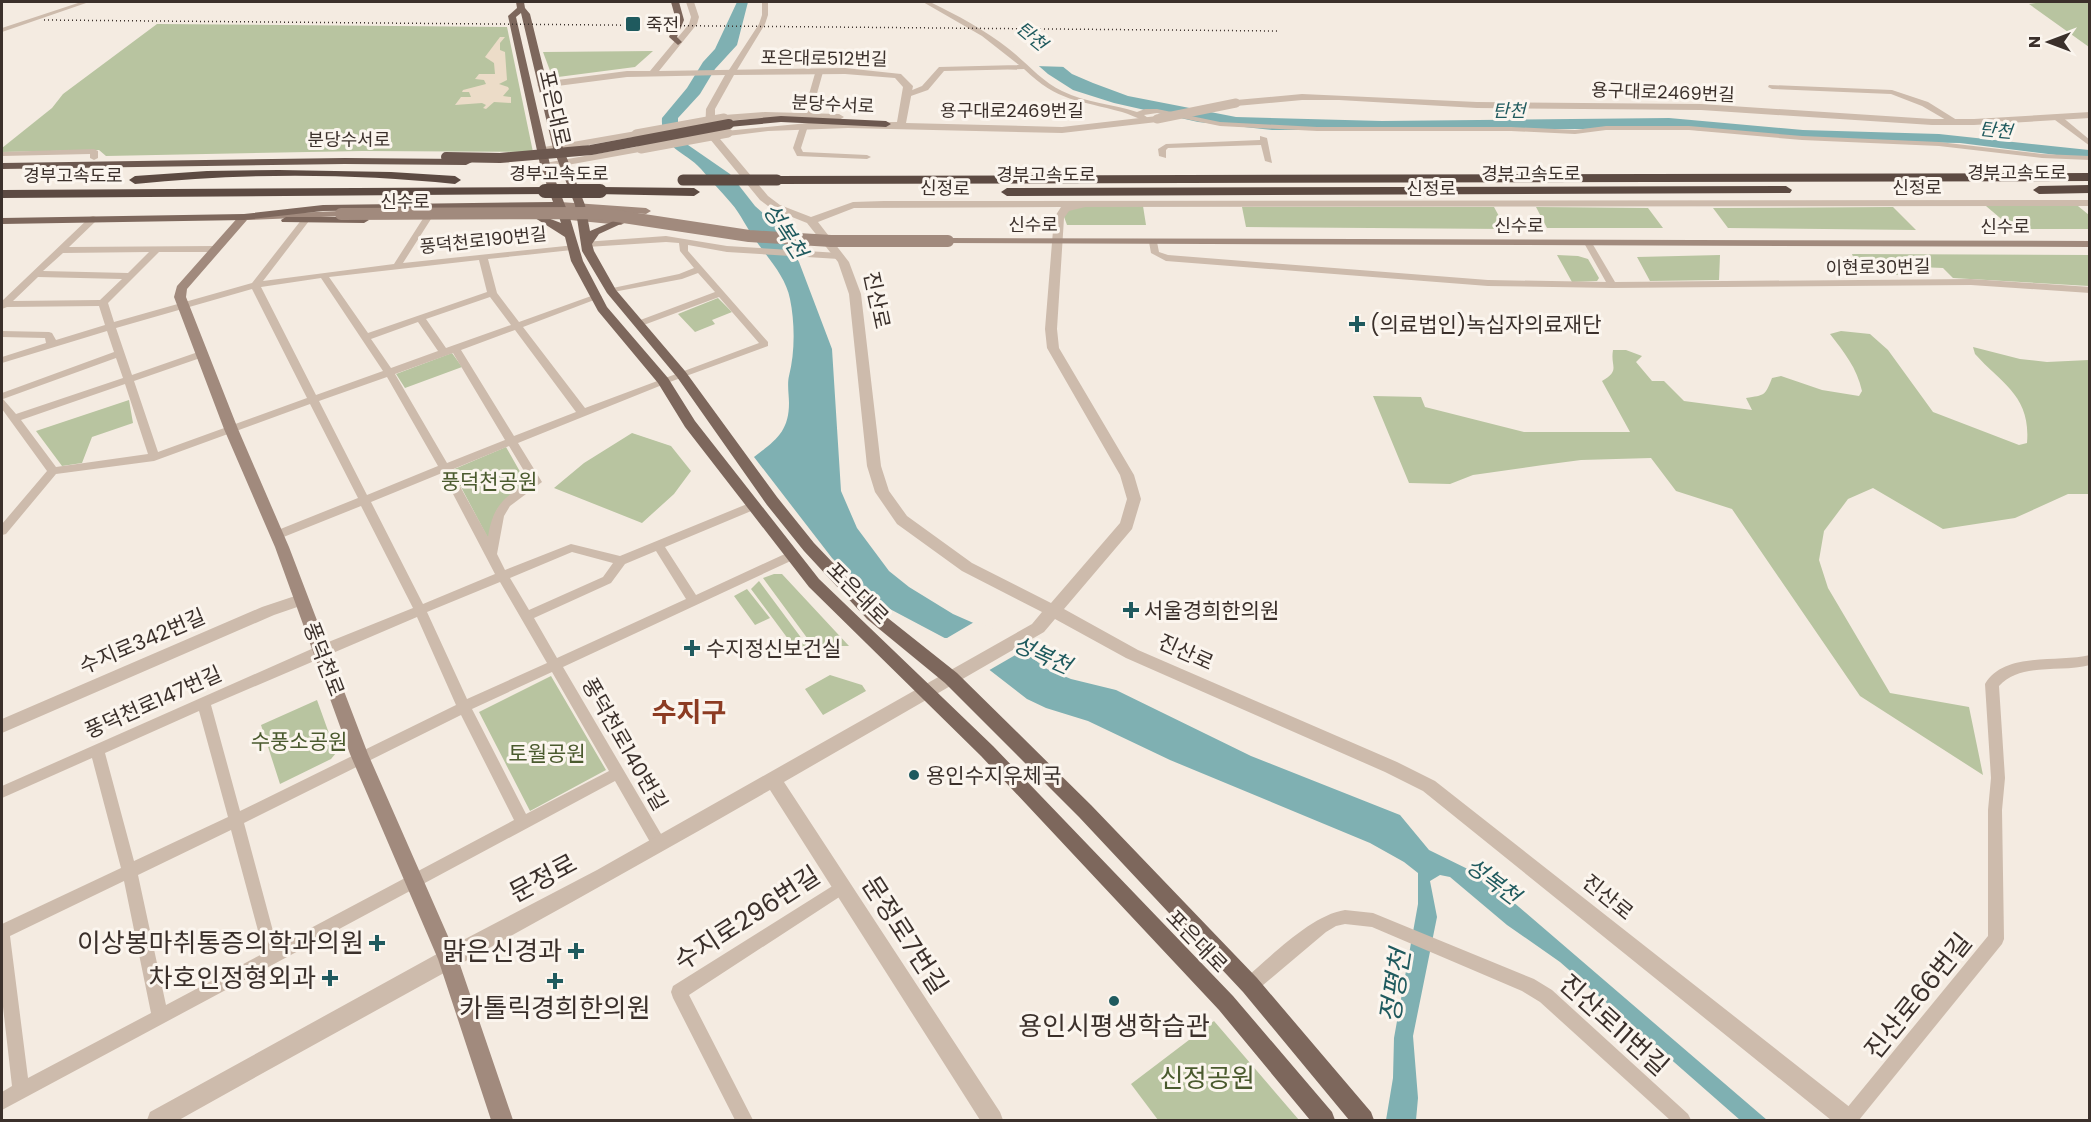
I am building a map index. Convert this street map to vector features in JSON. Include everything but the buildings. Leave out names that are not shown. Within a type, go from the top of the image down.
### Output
[{"type":"highway","name":"분당수서로","points":[[2,166],[512,158],[591,150],[728,126],[785,123],[886,124]]},
{"type":"highway","name":"분당수서로","points":[[2,161],[350,156],[444,160]]},
{"type":"highway","name":"경부고속도로","points":[[2,181],[135,187],[192,200],[380,201],[468,198],[502,192],[694,192],[780,186],[2090,177]]},
{"type":"highway","name":"경부고속도로","points":[[2,194],[135,187],[454,180],[543,192],[590,180],[683,180],[780,186],[2090,189]]},
{"type":"main road","points":[[675,2],[680,20],[673,37],[678,42]]},
{"type":"main road","name":"포은대로","points":[[1324,1120],[1226,1003],[987,751],[814,583],[690,424],[663,381],[602,308],[604,294],[586,244],[582,217],[558,148],[526,14],[520,5],[512,16],[545,166],[567,227],[604,294],[638,324],[681,374],[772,501],[809,547],[873,615],[951,678],[1085,811],[1250,985],[1356,1112]]},
{"type":"main road","points":[[537,218],[554,213],[554,208],[543,192]]},
{"type":"main road","name":"신수로","points":[[244,217],[323,208],[543,192],[567,227]]},
{"type":"main road","points":[[537,218],[567,227],[582,217],[646,211],[738,227],[947,242]]},
{"type":"main road","points":[[183,304],[180,297],[181,288],[244,217],[341,214],[597,213],[750,236],[831,241],[947,242]]},
{"type":"main road","name":"신수로","points":[[2,221],[244,217],[305,221],[537,218],[567,227]]},
{"type":"main road","points":[[567,227],[582,217],[636,224],[741,244],[839,249],[947,242]]},
{"type":"main road","points":[[586,244],[595,232],[620,222]]},
{"type":"main road","name":"신수로","points":[[947,242],[2090,244]]},
{"type":"main road","name":"풍덕천로","points":[[183,304],[231,429],[277,535],[361,757],[412,880],[448,959],[502,1120]]},
{"type":"street","points":[[2,30],[86,2]]},
{"type":"street","points":[[542,85],[627,74],[653,73],[693,24],[695,17],[690,2]]},
{"type":"street","name":"진산로","points":[[765,2],[762,24],[715,98],[708,124],[711,133],[753,186],[769,202],[811,221],[833,256],[850,277],[855,294],[874,466],[882,492],[902,520],[967,567],[1132,654],[1391,767],[1442,794],[1848,1120]]},
{"type":"street","points":[[926,2],[1000,45],[1027,67],[1038,80],[1070,98],[1153,120]]},
{"type":"street","points":[[901,124],[908,95],[925,88],[942,69],[1027,67]]},
{"type":"street","points":[[807,116],[819,72]]},
{"type":"street","name":"포은대로512번길","points":[[653,73],[888,74],[904,80],[908,86],[908,95]]},
{"type":"street","points":[[1772,87],[1892,92],[1925,104],[1956,122]]},
{"type":"street","name":"용구대로2469번길","points":[[886,124],[1050,130],[1153,120],[1236,103],[1328,96],[1477,105],[1691,107],[1956,122],[2090,116]]},
{"type":"street","points":[[1138,115],[1145,111],[1156,111],[1220,124],[1317,129],[1511,129],[1575,132],[1606,128],[1689,128],[1802,138],[1939,144],[2042,156],[2090,158]]},
{"type":"street","points":[[541,151],[636,134],[807,116],[862,119],[886,124]]},
{"type":"street","points":[[2058,118],[2090,144]]},
{"type":"street","points":[[545,166],[641,149],[728,126],[886,124]]},
{"type":"street","points":[[804,126],[797,148],[800,154],[867,157]]},
{"type":"street","points":[[609,140],[596,146],[597,153],[616,154]]},
{"type":"street","points":[[1162,156],[1162,149],[1166,146],[1264,140],[1269,161]]},
{"type":"street","points":[[2,154],[94,151],[94,158]]},
{"type":"street","name":"신정로","points":[[811,221],[840,209],[861,204],[2090,203]]},
{"type":"street","points":[[1028,205],[1039,207],[1051,214],[1058,225]]},
{"type":"street","points":[[1058,225],[1060,213],[1081,205]]},
{"type":"street","points":[[3,305],[93,219]]},
{"type":"street","name":"풍덕천로190번길","points":[[397,266],[428,219]]},
{"type":"street","points":[[305,221],[255,285],[420,610],[464,707],[522,821]]},
{"type":"street","name":"문정로","points":[[158,1120],[448,959],[604,876],[1038,628],[1122,533],[1131,516],[1134,500],[1127,475],[1053,348],[1051,329],[1058,225]]},
{"type":"street","name":"풍덕천로190번길","points":[[2,360],[183,304],[255,285],[483,257],[567,227]]},
{"type":"street","points":[[586,244],[666,239],[726,249],[833,256]]},
{"type":"street","points":[[277,535],[663,381],[765,344],[684,251],[683,241]]},
{"type":"street","name":"이현로30번길","points":[[1153,242],[1155,253],[1166,258],[1488,283],[1666,285],[1960,282],[2090,290]]},
{"type":"street","points":[[1587,243],[1612,285]]},
{"type":"street","points":[[3,305],[104,303],[157,249]]},
{"type":"street","points":[[61,250],[216,249]]},
{"type":"street","points":[[483,257],[492,293],[583,413]]},
{"type":"street","points":[[2,531],[53,471],[154,458],[604,294],[682,276],[700,269]]},
{"type":"street","points":[[36,274],[130,276]]},
{"type":"street","name":"풍덕천로140번길","points":[[323,275],[389,372],[445,468],[502,575],[659,844]]},
{"type":"street","points":[[367,337],[492,293]]},
{"type":"street","points":[[638,324],[721,294]]},
{"type":"street","points":[[104,303],[154,458]]},
{"type":"street","points":[[420,318],[444,352]]},
{"type":"street","points":[[2,334],[49,335],[52,345]]},
{"type":"street","points":[[455,348],[537,482],[513,497],[499,511],[490,553]]},
{"type":"street","points":[[2,396],[120,353]]},
{"type":"street","points":[[15,418],[202,354]]},
{"type":"street","points":[[2,402],[53,471]]},
{"type":"street","points":[[526,616],[607,580],[621,561],[752,506]]},
{"type":"street","points":[[658,545],[694,602]]},
{"type":"street","name":"풍덕천로147번길","points":[[2,792],[321,651],[571,548],[621,561]]},
{"type":"street","name":"풍덕천로140번길","points":[[2,934],[464,707],[791,556]]},
{"type":"street","name":"수지로342번길","points":[[2,726],[268,611],[302,600]]},
{"type":"street","name":"진산로66번길","points":[[1848,1120],[1996,939],[1995,810],[1998,778],[1992,684],[1997,676],[2008,669],[2020,666],[2077,665],[2090,660]]},
{"type":"street","points":[[204,703],[272,955]]},
{"type":"street","points":[[97,750],[129,870],[160,1015]]},
{"type":"street","points":[[2,1101],[617,772]]},
{"type":"street","name":"문정로7번길","points":[[772,779],[992,1120]]},
{"type":"street","name":"수지로296번길","points":[[744,1120],[679,992],[842,887]]},
{"type":"street","name":"진산로11번길","points":[[1250,985],[1320,927],[1333,919],[1373,920],[1546,996],[1682,1120]]},
{"type":"street","points":[[2,934],[21,1090]]},
{"type":"green space","points":[[2089,2],[2089,47],[2029,4]]},
{"type":"green space","points":[[157,24],[507,27],[533,152],[362,151],[106,156],[99,150],[2,152],[2,148],[52,108],[63,94]]},
{"type":"green space","points":[[653,51],[635,67],[558,77],[552,76],[543,52]]},
{"type":"green space","points":[[1143,206],[1146,225],[1067,225],[1063,214],[1064,211],[1080,207]]},
{"type":"green space","points":[[1986,206],[2078,206],[2089,215],[2089,229],[2013,229]]},
{"type":"green space","points":[[1242,207],[1494,207],[1506,229],[1246,227]]},
{"type":"green space","points":[[1536,207],[1648,208],[1663,228],[1547,228]]},
{"type":"green space","points":[[1893,207],[1916,230],[1728,228],[1713,208]]},
{"type":"green space","points":[[1852,254],[2089,255],[2089,286],[1953,278],[1943,268],[1894,266],[1898,275],[1859,272]]},
{"type":"green space","points":[[1557,255],[1588,259],[1599,278],[1597,281],[1572,282]]},
{"type":"green space","points":[[1720,255],[1719,280],[1650,281],[1637,257]]},
{"type":"green space","points":[[718,298],[732,312],[712,320],[715,324],[695,332],[678,314]]},
{"type":"green space","points":[[1841,331],[1870,334],[1888,350],[1933,412],[2019,445],[2027,443],[2027,427],[2019,402],[2013,392],[1975,354],[1973,347],[2020,359],[2047,362],[2089,360],[2089,494],[2068,494],[2015,518],[1943,529],[1873,488],[1848,499],[1824,531],[1819,560],[1828,588],[1890,693],[1969,707],[1983,775],[1860,696],[1732,509],[1676,491],[1651,458],[1581,460],[1473,475],[1450,484],[1409,483],[1373,396],[1421,397],[1425,407],[1524,432],[1630,432],[1602,381],[1613,371],[1613,350],[1626,350],[1642,356],[1636,362],[1652,381],[1664,381],[1684,401],[1752,410],[1746,398],[1764,394],[1772,378],[1781,376],[1822,390],[1859,396],[1862,391],[1857,375],[1830,334]]},
{"type":"green space","points":[[452,353],[462,367],[405,388],[396,374]]},
{"type":"green space","points":[[129,400],[133,423],[92,437],[82,463],[62,466],[36,431]]},
{"type":"green space","points":[[632,433],[671,446],[691,471],[674,494],[642,523],[554,488],[584,463]]},
{"type":"green space","name":"풍덕천공원","points":[[506,447],[527,484],[499,506],[493,520],[489,540],[452,470]]},
{"type":"green space","points":[[782,574],[849,646],[813,646],[763,578]]},
{"type":"green space","points":[[759,581],[808,647],[794,647],[751,589]]},
{"type":"green space","points":[[747,589],[770,618],[755,625],[734,596]]},
{"type":"green space","points":[[830,675],[862,685],[866,691],[823,715],[805,689]]},
{"type":"green space","name":"토월공원","points":[[551,676],[606,770],[530,811],[479,712]]},
{"type":"green space","name":"수풍소공원","points":[[317,700],[336,753],[331,759],[280,784],[261,725]]},
{"type":"green space","name":"신정공원","points":[[1214,1021],[1299,1120],[1158,1120],[1131,1084]]},
{"type":"shaded area","points":[[500,37],[505,37],[500,43],[500,50],[505,52],[507,80],[499,84],[508,87],[509,89],[503,96],[511,97],[511,103],[494,102],[486,109],[483,108],[486,105],[482,103],[455,105],[461,97],[471,97],[469,92],[462,92],[463,90],[486,84],[484,80],[475,79],[479,74],[495,74],[494,63],[485,57]]},
{"type":"water","points":[[737,2],[748,2],[737,45],[715,69],[700,94],[678,118],[678,129],[688,145],[730,174],[755,206],[779,227],[799,262],[832,349],[841,491],[857,528],[889,571],[909,587],[953,614],[1003,636],[1047,669],[1071,679],[1116,690],[1251,756],[1400,815],[1429,850],[1484,877],[1767,1120],[1740,1120],[1560,962],[1507,925],[1450,877],[1440,875],[1430,881],[1437,917],[1413,1036],[1418,1098],[1416,1120],[1386,1120],[1393,1078],[1394,1038],[1418,904],[1418,873],[1404,862],[1370,843],[1170,760],[1088,721],[1046,708],[1027,699],[956,644],[888,608],[859,585],[832,558],[754,457],[779,435],[788,413],[788,382],[794,338],[792,308],[785,283],[735,207],[701,169],[669,143],[662,128],[662,118],[715,49]]},
{"type":"water","name":"탄천","points":[[975,10],[1041,49],[1072,74],[1093,83],[1128,96],[1236,117],[1382,121],[1669,118],[1803,130],[1939,134],[2089,150],[2089,159],[1960,143],[1849,141],[1653,127],[1272,130],[1198,122],[1114,103],[1073,90],[1048,74]]},
{"type":"pier","points":[[948,2],[980,2],[1068,67],[1035,66],[974,12]]},
{"type":"pier","points":[[976,621],[1004,633],[1026,649],[986,672],[954,647],[936,638],[947,638]]},
{"type":"railway","points":[[44,20],[1277,31]]},
{"type":"place","name":"죽전","points":[[633,24]]},
{"type":"place","name":"(의료법인)녹십자의료재단","points":[[1357,324]]},
{"type":"place","name":"서울경희한의원","points":[[1131,610]]},
{"type":"place","name":"수지정신보건실","points":[[692,648]]},
{"type":"place","name":"용인수지우체국","points":[[914,775]]},
{"type":"place","name":"이상봉마취통증의학과의원","points":[[377,943]]},
{"type":"place","name":"맑은신경과","points":[[576,951]]},
{"type":"place","name":"차호인정형외과","points":[[330,978]]},
{"type":"place","name":"카톨릭경희한의원","points":[[555,981]]},
{"type":"place","name":"용인시평생학습관","points":[[1114,1001]]},
{"type":"district","name":"수지구","points":[[689,712]]},
{"type":"water label","name":"성복천","points":[[785,231]]},
{"type":"water label","name":"성복천","points":[[1042,655]]},
{"type":"water label","name":"성복천","points":[[1493,881]]},
{"type":"water label","name":"정평천","points":[[1395,986]]}]
